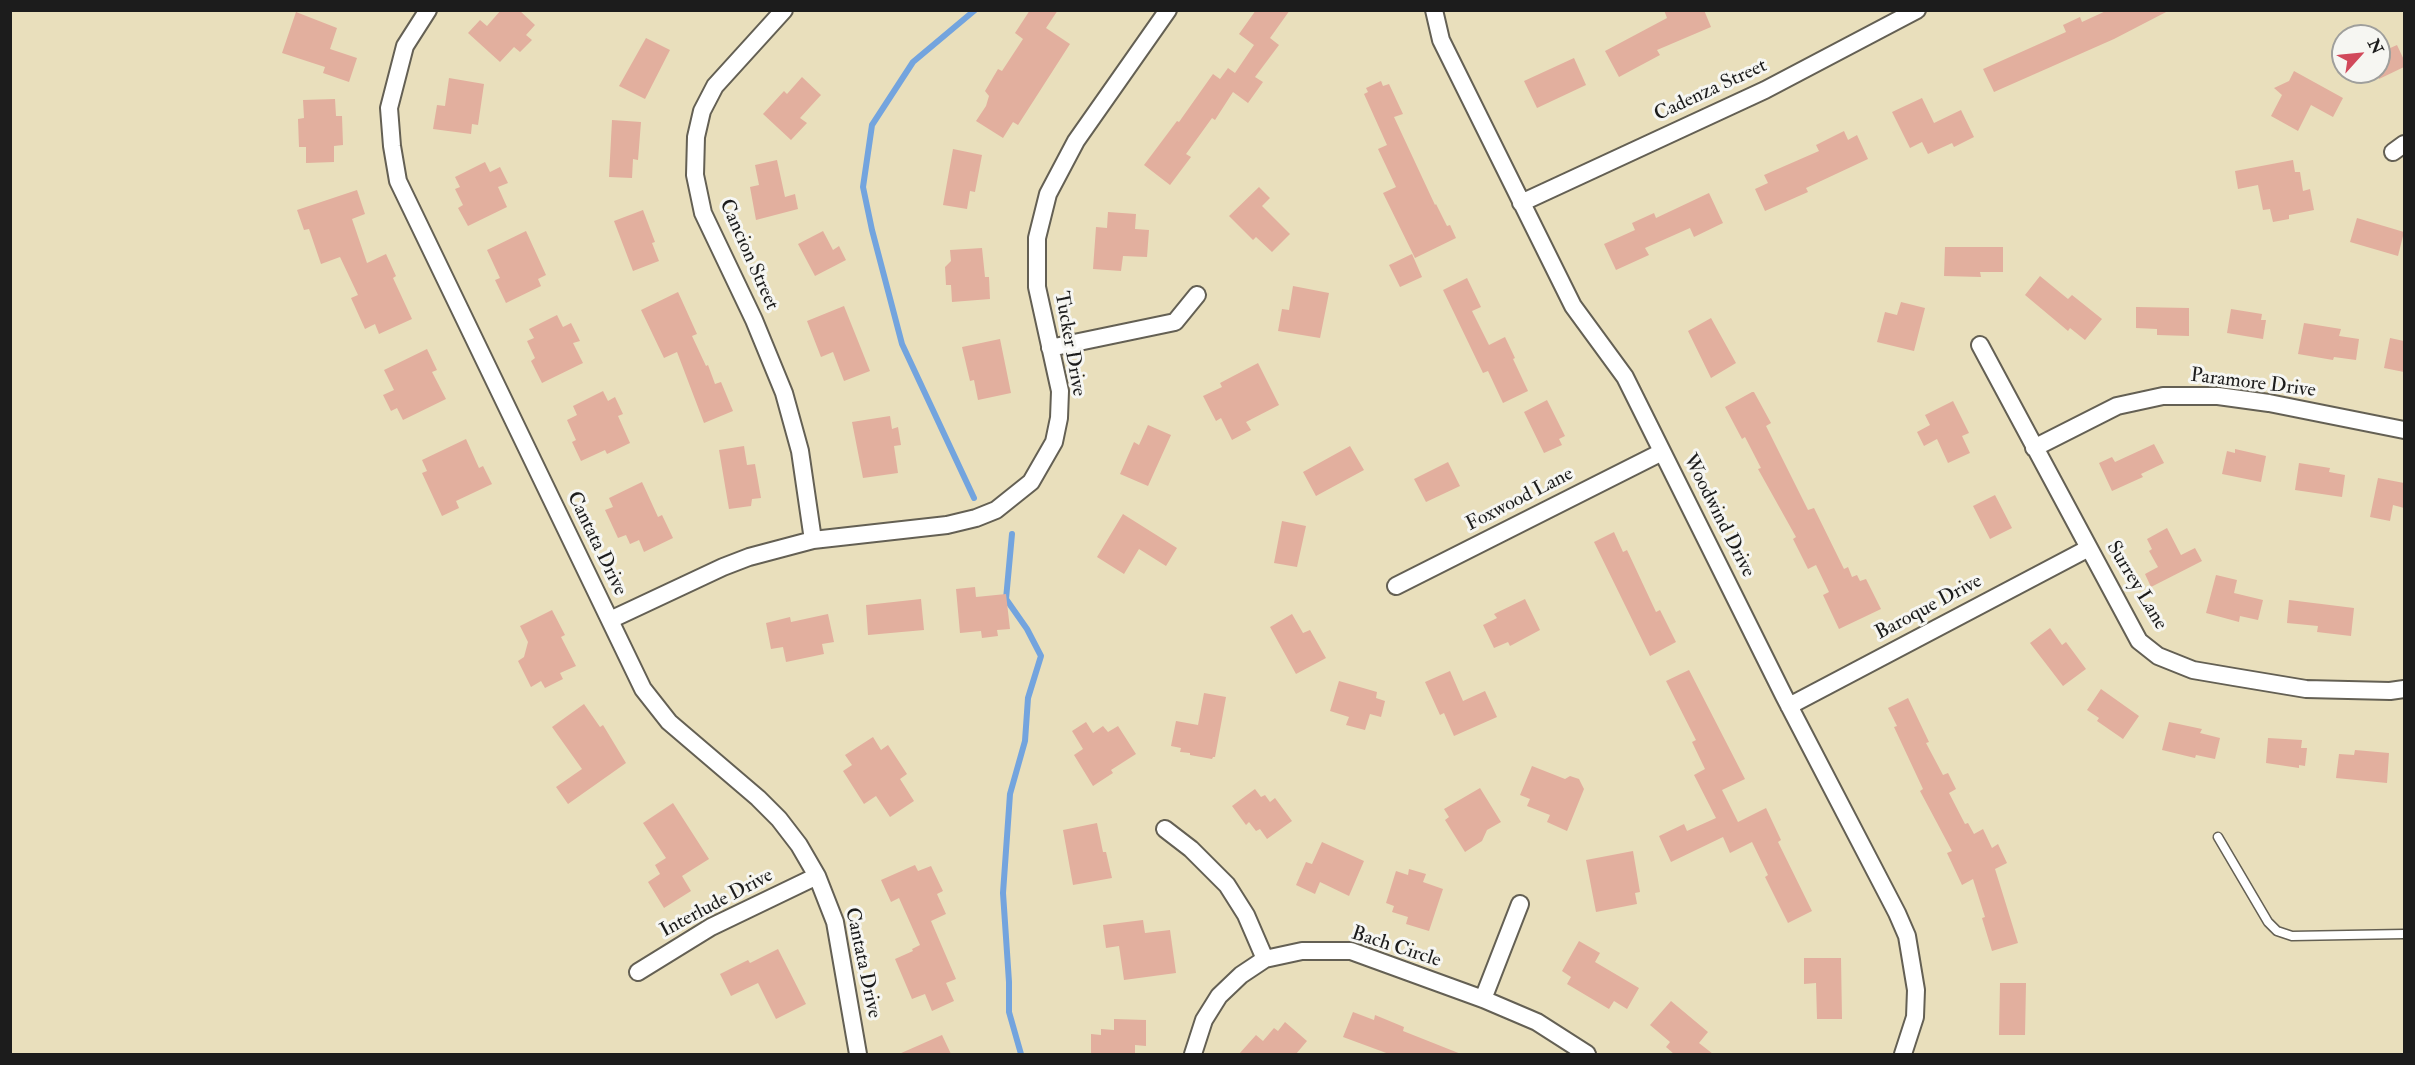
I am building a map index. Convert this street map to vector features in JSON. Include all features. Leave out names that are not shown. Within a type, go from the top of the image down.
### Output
[{"type":"street","name":"Cantata Drive","points":[[428,10],[405,46],[389,108],[398,181],[643,689],[669,722],[758,798],[779,819],[799,845],[817,876],[835,922],[858,1054]]},
{"type":"street","name":"Cancion Street","points":[[784,10],[715,86],[702,111],[696,136],[695,175],[704,213],[754,320],[784,393],[795,429],[804,472],[813,540]]},
{"type":"street","name":"Tucker Drive","points":[[610,620],[749,557],[813,540],[946,525],[976,518],[996,510],[1030,482],[1042,466],[1054,441],[1059,418],[1060,391],[1037,287],[1037,238],[1048,194],[1076,141],[1168,10]]},
{"type":"street","name":"Woodwind Drive","points":[[1434,10],[1441,40],[1573,306],[1625,377],[1789,705],[1897,913],[1907,936],[1916,990],[1915,1017],[1903,1054]]},
{"type":"street","name":"Cadenza Street","points":[[1521,203],[1765,90],[1917,10]]},
{"type":"street","points":[[1050,348],[1175,322],[1197,296]]},
{"type":"street","name":"Surrey Lane","points":[[1980,345],[2139,641],[2158,656],[2193,670],[2306,689],[2390,691],[2404,689]]},
{"type":"street","name":"Paramore Drive","points":[[2034,448],[2117,406],[2163,396],[2218,396],[2269,403],[2404,430]]},
{"type":"street","name":"Foxwood Lane","points":[[1396,586],[1662,452]]},
{"type":"street","name":"Baroque Drive","points":[[1789,705],[2088,548]]},
{"type":"street","points":[[1165,829],[1191,849],[1227,885],[1246,915],[1265,959]]},
{"type":"street","name":"Interlude Drive","points":[[638,972],[711,927],[817,876]]},
{"type":"street","points":[[1483,999],[1520,904]]},
{"type":"street","name":"Bach Circle","points":[[1193,1054],[1204,1020],[1219,996],[1241,975],[1265,959],[1302,951],[1352,951],[1483,999],[1537,1022],[1587,1054]]},
{"type":"lane","points":[[2218,837],[2268,922],[2277,931],[2292,936],[2404,934]]},
{"type":"building","points":[[501,10],[519,10],[535,25],[526,35],[532,40],[520,52],[514,47],[500,62],[468,33],[480,20],[487,26]]},
{"type":"building","points":[[1030,10],[1058,10],[1046,28],[1070,44],[1018,125],[1013,122],[1003,138],[976,121],[986,106],[989,96],[985,91],[998,69],[1002,71],[1023,39],[1015,33]]},
{"type":"building","points":[[1256,10],[1290,10],[1270,38],[1279,45],[1255,77],[1263,82],[1248,103],[1233,92],[1215,120],[1212,118],[1186,154],[1191,157],[1170,185],[1144,165],[1177,121],[1179,122],[1213,74],[1220,79],[1228,68],[1235,73],[1254,45],[1239,34]]},
{"type":"building","points":[[1664,10],[1704,10],[1711,27],[1657,50],[1660,55],[1619,77],[1605,51],[1667,18]]},
{"type":"building","points":[[2108,10],[2170,10],[2114,39],[1994,92],[1983,69],[2066,32],[2063,25],[2080,17],[2082,22]]},
{"type":"building","points":[[296,12],[337,28],[330,49],[357,58],[349,82],[323,73],[325,67],[282,53]]},
{"type":"building","points":[[646,38],[670,50],[645,99],[619,86]]},
{"type":"building","points":[[2397,45],[2404,60],[2404,67],[2391,73],[2391,48]]},
{"type":"building","points":[[1574,58],[1586,85],[1537,108],[1524,81]]},
{"type":"building","points":[[2294,71],[2343,98],[2333,117],[2311,105],[2298,131],[2271,116],[2282,95],[2274,88],[2289,81]]},
{"type":"building","points":[[802,77],[821,95],[800,118],[807,123],[791,140],[763,114],[784,91],[787,94]]},
{"type":"building","points":[[449,78],[484,84],[478,125],[472,124],[471,134],[433,129],[437,105],[445,106]]},
{"type":"building","points":[[1381,81],[1383,86],[1389,84],[1403,114],[1394,117],[1435,205],[1447,226],[1450,225],[1456,238],[1415,258],[1383,193],[1396,187],[1378,149],[1387,145],[1364,94],[1368,92],[1366,88]]},
{"type":"building","points":[[1922,98],[1934,123],[1961,110],[1974,137],[1954,147],[1952,143],[1928,154],[1922,142],[1910,148],[1892,112]]},
{"type":"building","points":[[335,99],[336,116],[342,116],[343,145],[334,146],[334,162],[306,163],[306,147],[299,147],[298,119],[304,118],[303,100]]},
{"type":"building","points":[[612,120],[641,122],[638,160],[633,159],[632,178],[609,177]]},
{"type":"building","points":[[1844,131],[1848,140],[1857,135],[1868,159],[1806,188],[1808,192],[1765,211],[1755,189],[1768,183],[1764,175],[1819,151],[1816,145]]},
{"type":"building","points":[[953,149],[982,155],[975,192],[970,191],[967,209],[943,205]]},
{"type":"building","points":[[777,160],[785,197],[795,194],[798,209],[756,220],[750,187],[759,185],[755,165]]},
{"type":"building","points":[[2293,160],[2295,172],[2300,172],[2303,191],[2310,189],[2314,210],[2289,215],[2289,219],[2273,222],[2270,209],[2263,210],[2258,185],[2238,189],[2235,171]]},
{"type":"building","points":[[485,162],[490,172],[500,167],[508,183],[498,187],[507,207],[468,226],[458,208],[463,205],[455,189],[460,187],[455,177]]},
{"type":"building","points":[[1259,187],[1270,198],[1262,206],[1290,234],[1272,252],[1256,237],[1253,240],[1229,216]]},
{"type":"building","points":[[357,190],[365,214],[352,219],[367,263],[386,254],[396,276],[393,278],[412,319],[379,334],[375,324],[365,329],[351,298],[358,295],[340,257],[321,264],[309,229],[304,230],[297,210]]},
{"type":"building","points":[[1709,193],[1723,223],[1694,237],[1690,228],[1645,248],[1649,255],[1616,270],[1604,244],[1635,230],[1632,223],[1654,213],[1656,218]]},
{"type":"building","points":[[643,210],[655,242],[652,243],[659,261],[633,271],[614,221]]},
{"type":"building","points":[[1108,212],[1136,214],[1135,229],[1149,230],[1147,257],[1123,256],[1121,271],[1093,269],[1096,227],[1107,228]]},
{"type":"building","points":[[2357,218],[2404,232],[2398,256],[2350,242]]},
{"type":"building","points":[[526,231],[546,275],[538,279],[541,286],[506,303],[495,280],[500,278],[487,250]]},
{"type":"building","points":[[823,231],[833,250],[839,246],[846,260],[815,276],[798,244]]},
{"type":"building","points":[[1945,247],[2003,247],[2003,272],[1980,272],[1981,277],[1944,276]]},
{"type":"building","points":[[982,248],[985,277],[989,277],[990,299],[952,302],[951,285],[946,285],[945,267],[951,261],[950,250]]},
{"type":"building","points":[[1412,254],[1422,277],[1400,287],[1389,265]]},
{"type":"building","points":[[2040,276],[2068,299],[2072,295],[2102,319],[2085,340],[2070,328],[2068,331],[2025,295]]},
{"type":"building","points":[[1467,278],[1481,307],[1472,311],[1489,345],[1505,337],[1528,391],[1503,403],[1488,371],[1483,373],[1443,290]]},
{"type":"building","points":[[1293,286],[1329,293],[1320,338],[1278,331],[1282,309],[1289,310]]},
{"type":"building","points":[[678,292],[697,334],[692,336],[706,366],[708,365],[715,384],[721,382],[733,411],[704,423],[677,352],[664,358],[641,310]]},
{"type":"building","points":[[1901,302],[1925,308],[1914,351],[1877,342],[1885,312],[1897,315]]},
{"type":"building","points":[[844,306],[870,371],[844,381],[833,352],[821,357],[807,321]]},
{"type":"building","points":[[2136,307],[2189,308],[2189,336],[2157,335],[2157,329],[2136,328]]},
{"type":"building","points":[[2231,309],[2262,314],[2261,320],[2266,320],[2263,339],[2227,333]]},
{"type":"building","points":[[557,315],[563,327],[571,323],[580,341],[573,343],[583,363],[542,383],[531,361],[535,358],[527,341],[534,338],[529,329]]},
{"type":"building","points":[[1711,318],[1736,363],[1711,378],[1688,331]]},
{"type":"building","points":[[2304,323],[2341,329],[2339,336],[2359,339],[2356,360],[2334,357],[2333,360],[2298,354]]},
{"type":"building","points":[[2390,338],[2404,341],[2404,372],[2384,368]]},
{"type":"building","points":[[1000,339],[1011,393],[978,400],[974,380],[970,381],[962,347]]},
{"type":"building","points":[[427,349],[437,370],[432,372],[446,399],[403,420],[397,408],[391,411],[383,395],[394,390],[384,370]]},
{"type":"building","points":[[1258,363],[1279,405],[1246,422],[1251,430],[1232,440],[1221,418],[1216,421],[1203,396],[1222,387],[1220,383]]},
{"type":"building","points":[[603,391],[608,401],[615,397],[623,414],[618,416],[630,443],[607,454],[605,450],[581,461],[572,442],[576,440],[567,420],[577,415],[573,406]]},
{"type":"building","points":[[1752,392],[1771,423],[1766,426],[1808,510],[1814,508],[1844,569],[1848,567],[1852,577],[1857,575],[1860,581],[1866,579],[1881,609],[1839,629],[1823,595],[1829,592],[1816,565],[1808,569],[1793,539],[1796,537],[1758,469],[1761,468],[1745,437],[1742,439],[1725,407]]},
{"type":"building","points":[[1547,400],[1565,436],[1559,439],[1562,445],[1544,453],[1524,412]]},
{"type":"building","points":[[1953,401],[1969,433],[1962,436],[1970,453],[1948,463],[1937,439],[1924,446],[1917,432],[1930,425],[1925,415]]},
{"type":"building","points":[[890,416],[892,429],[898,427],[901,445],[894,446],[898,473],[863,478],[852,422]]},
{"type":"building","points":[[1148,425],[1171,435],[1148,486],[1120,474],[1134,442],[1139,445]]},
{"type":"building","points":[[466,439],[479,468],[483,466],[492,484],[456,501],[459,508],[442,516],[422,473],[427,471],[422,460]]},
{"type":"building","points":[[2154,444],[2164,463],[2141,474],[2143,477],[2112,491],[2099,463],[2112,457],[2115,462]]},
{"type":"building","points":[[744,446],[747,465],[755,464],[761,498],[752,499],[751,506],[729,509],[719,450]]},
{"type":"building","points":[[1350,446],[1364,470],[1316,496],[1303,472]]},
{"type":"building","points":[[2235,449],[2266,456],[2261,482],[2222,474],[2227,451],[2235,453]]},
{"type":"building","points":[[1448,462],[1460,486],[1426,502],[1414,479]]},
{"type":"building","points":[[2299,463],[2330,468],[2329,472],[2345,475],[2342,497],[2295,490]]},
{"type":"building","points":[[2378,478],[2404,483],[2404,508],[2393,505],[2390,521],[2370,517]]},
{"type":"building","points":[[642,482],[658,517],[662,515],[673,538],[644,552],[639,540],[630,544],[626,535],[618,538],[605,510],[613,507],[609,498]]},
{"type":"building","points":[[1995,495],[2012,528],[1990,539],[1973,506]]},
{"type":"building","points":[[1123,514],[1177,548],[1166,566],[1139,549],[1124,574],[1097,557]]},
{"type":"building","points":[[1282,521],[1306,526],[1297,567],[1274,563]]},
{"type":"building","points":[[2167,528],[2181,555],[2195,548],[2202,561],[2151,587],[2145,574],[2158,567],[2149,551],[2152,549],[2147,539]]},
{"type":"building","points":[[1614,532],[1623,552],[1627,550],[1656,612],[1660,610],[1676,642],[1650,656],[1594,542]]},
{"type":"building","points":[[2216,575],[2237,580],[2234,593],[2263,600],[2258,620],[2240,616],[2239,622],[2206,613]]},
{"type":"building","points":[[975,587],[976,597],[1006,594],[1010,629],[997,630],[998,636],[982,638],[981,631],[960,633],[956,589]]},
{"type":"building","points":[[921,599],[924,630],[868,635],[866,605]]},
{"type":"building","points":[[1525,599],[1540,630],[1510,646],[1508,642],[1494,648],[1483,625],[1497,618],[1494,614]]},
{"type":"building","points":[[2289,600],[2354,608],[2351,636],[2317,632],[2318,626],[2287,623]]},
{"type":"building","points":[[552,610],[565,635],[561,637],[576,666],[560,673],[563,679],[545,688],[541,681],[531,687],[518,661],[524,657],[528,642],[520,626]]},
{"type":"building","points":[[828,614],[834,642],[822,644],[824,654],[786,662],[783,647],[771,649],[766,623],[790,617],[791,622]]},
{"type":"building","points":[[1292,614],[1303,633],[1310,630],[1326,658],[1296,674],[1270,627]]},
{"type":"building","points":[[2050,628],[2062,645],[2066,642],[2086,669],[2063,686],[2030,643]]},
{"type":"building","points":[[1689,670],[1745,779],[1722,790],[1738,822],[1766,808],[1781,840],[1778,842],[1812,911],[1788,923],[1765,877],[1768,875],[1752,842],[1730,853],[1723,837],[1671,862],[1659,836],[1684,824],[1687,831],[1716,818],[1694,775],[1705,769],[1692,742],[1696,740],[1666,681]]},
{"type":"building","points":[[1450,671],[1463,701],[1485,691],[1497,717],[1454,736],[1444,713],[1440,715],[1425,682]]},
{"type":"building","points":[[1339,681],[1377,692],[1376,698],[1385,701],[1381,717],[1370,714],[1365,730],[1346,725],[1349,717],[1330,711]]},
{"type":"building","points":[[2101,689],[2139,716],[2123,739],[2097,721],[2099,718],[2087,710]]},
{"type":"building","points":[[1204,693],[1226,697],[1215,757],[1212,759],[1180,752],[1181,748],[1171,746],[1176,721],[1198,725]]},
{"type":"building","points":[[1908,698],[1929,742],[1926,743],[1943,775],[1948,773],[1956,789],[1949,793],[1965,824],[1968,823],[1974,834],[1983,829],[1992,848],[1998,844],[2007,863],[1995,869],[2018,943],[1992,951],[1982,918],[1985,917],[1973,879],[1962,885],[1947,853],[1952,851],[1920,791],[1923,789],[1894,727],[1897,726],[1888,708]]},
{"type":"building","points":[[584,704],[600,727],[603,725],[626,763],[568,804],[556,787],[582,769],[552,727]]},
{"type":"building","points":[[1086,722],[1093,733],[1103,726],[1108,732],[1118,726],[1136,754],[1111,770],[1113,773],[1093,786],[1074,755],[1083,749],[1072,731]]},
{"type":"building","points":[[2169,722],[2202,729],[2200,733],[2220,738],[2215,759],[2196,755],[2195,758],[2162,750]]},
{"type":"building","points":[[873,737],[881,750],[888,745],[907,774],[900,779],[914,801],[890,817],[876,796],[864,804],[843,771],[852,765],[845,755]]},
{"type":"building","points":[[2268,738],[2302,740],[2301,748],[2307,748],[2305,766],[2299,765],[2299,768],[2266,763]]},
{"type":"building","points":[[2355,750],[2389,753],[2387,783],[2336,778],[2339,754],[2354,755]]},
{"type":"building","points":[[1532,766],[1565,779],[1570,776],[1579,779],[1584,789],[1567,831],[1547,822],[1550,815],[1527,806],[1530,799],[1520,795]]},
{"type":"building","points":[[1480,788],[1501,822],[1487,830],[1482,841],[1465,852],[1445,820],[1449,817],[1444,809]]},
{"type":"building","points":[[1255,789],[1261,797],[1265,795],[1270,802],[1275,798],[1292,821],[1267,839],[1260,829],[1256,831],[1249,822],[1246,825],[1232,806]]},
{"type":"building","points":[[673,803],[709,859],[682,876],[691,891],[664,908],[648,882],[660,874],[655,865],[666,858],[643,823]]},
{"type":"building","points":[[1097,823],[1103,852],[1106,852],[1112,878],[1073,885],[1063,830]]},
{"type":"building","points":[[1322,842],[1364,861],[1349,896],[1320,882],[1315,894],[1296,885],[1306,862],[1312,864]]},
{"type":"building","points":[[1633,851],[1640,892],[1635,893],[1637,904],[1596,912],[1586,860]]},
{"type":"building","points":[[915,865],[918,871],[931,866],[943,891],[937,894],[946,914],[931,921],[956,979],[946,983],[954,1001],[932,1011],[925,994],[912,999],[895,959],[913,951],[912,949],[920,945],[899,898],[891,902],[881,880]]},
{"type":"building","points":[[1409,869],[1426,874],[1423,882],[1443,889],[1429,931],[1406,924],[1408,917],[1392,912],[1394,906],[1386,903],[1396,871],[1408,875]]},
{"type":"building","points":[[1143,920],[1145,933],[1170,930],[1176,973],[1124,980],[1119,946],[1106,948],[1103,925]]},
{"type":"building","points":[[1579,941],[1600,953],[1595,962],[1639,988],[1627,1009],[1614,1001],[1609,1009],[1567,984],[1571,977],[1562,971]]},
{"type":"building","points":[[778,949],[806,1004],[776,1019],[758,983],[731,996],[720,974]]},
{"type":"building","points":[[1804,958],[1841,958],[1842,1019],[1817,1019],[1816,983],[1804,984]]},
{"type":"building","points":[[2000,983],[2026,983],[2025,1035],[1999,1035]]},
{"type":"building","points":[[1671,1001],[1708,1032],[1699,1043],[1713,1054],[1674,1054],[1666,1047],[1670,1042],[1650,1025]]},
{"type":"building","points":[[1353,1012],[1374,1020],[1375,1015],[1404,1027],[1403,1031],[1461,1054],[1389,1054],[1343,1037]]},
{"type":"building","points":[[1114,1019],[1146,1020],[1146,1046],[1135,1045],[1135,1054],[1091,1054],[1091,1034],[1101,1035],[1101,1029],[1114,1030]]},
{"type":"building","points":[[1285,1022],[1307,1041],[1296,1054],[1239,1054],[1256,1035],[1263,1041],[1274,1028],[1278,1031]]},
{"type":"building","points":[[942,1035],[951,1054],[899,1054]]},
{"type":"waterway","points":[[974,498],[902,344],[863,187],[872,125],[913,62],[975,10]]},
{"type":"waterway","points":[[1012,534],[1006,599],[1027,629],[1041,656],[1028,698],[1025,741],[1010,794],[1003,893],[1009,1012],[1021,1054]]}]
